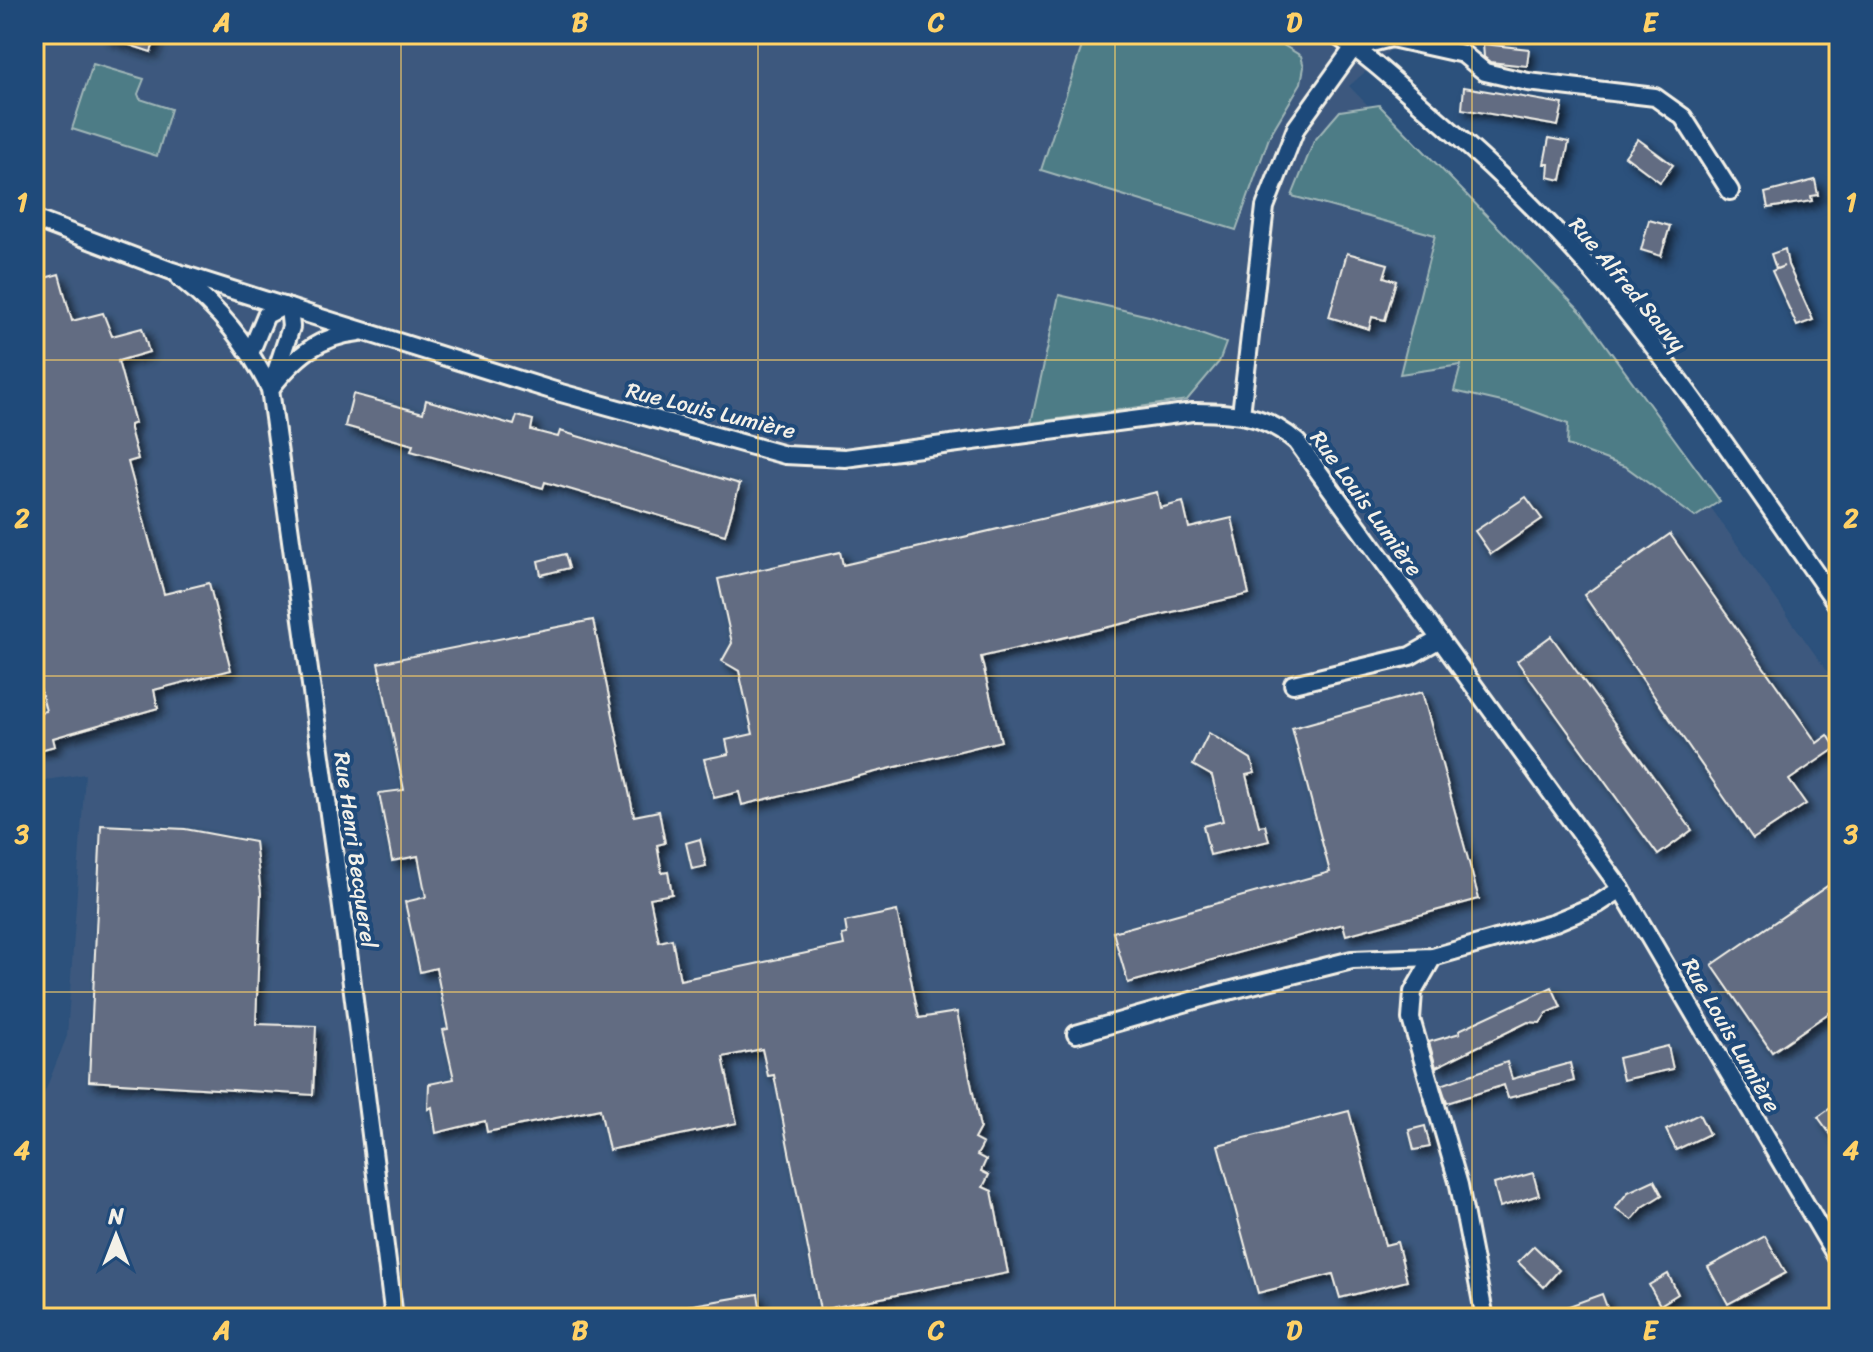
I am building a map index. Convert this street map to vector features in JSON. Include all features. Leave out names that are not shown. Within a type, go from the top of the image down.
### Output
[{"type":"street","name":"Rue Alfred Sauvy","points":[[1334,34],[1357,49],[1478,154],[1544,218],[1603,284],[1683,387],[1839,607]]},
{"type":"street","points":[[1241,414],[1265,207],[1296,128],[1357,49],[1367,44],[1391,38],[1431,40],[1463,54],[1485,72],[1528,82],[1655,97],[1683,117],[1730,191]]},
{"type":"street","name":"Rue Louis Lumière","points":[[34,219],[172,271],[365,332],[561,393],[785,455],[845,458],[1193,412],[1241,414],[1276,424],[1297,442],[1621,889],[1839,1261]]},
{"type":"street","name":"Rue Henri Becquerel","points":[[172,271],[215,306],[251,351],[270,389],[347,944],[394,1318]]},
{"type":"street","points":[[251,351],[266,315],[287,307]]},
{"type":"street","name":"Rue Henri Becquerel","points":[[270,389],[291,327],[287,307]]},
{"type":"street","points":[[270,389],[294,358],[312,346],[337,336],[365,332]]},
{"type":"street","points":[[1293,684],[1410,656],[1440,639]]},
{"type":"street","points":[[1076,1034],[1212,995],[1352,960],[1433,957],[1555,922],[1598,904],[1621,889]]},
{"type":"street","points":[[1433,957],[1413,992],[1411,1019],[1459,1185],[1485,1318]]},
{"type":"shaded area","points":[[34,34],[1409,34],[1349,86],[1579,322],[1839,688],[1839,1318],[34,1318],[34,1119],[67,1036],[85,774],[34,782]]},
{"type":"green space","points":[[1086,34],[1265,34],[1301,56],[1304,67],[1301,83],[1270,135],[1236,230],[1041,170]]},
{"type":"green space","points":[[93,64],[144,79],[138,94],[140,99],[171,109],[157,156],[72,129]]},
{"type":"green space","points":[[1379,105],[1582,313],[1720,501],[1695,517],[1626,467],[1567,445],[1568,424],[1519,406],[1454,391],[1461,365],[1400,374],[1435,235],[1292,196],[1314,141],[1340,111]]},
{"type":"green space","points":[[1059,295],[1149,316],[1226,343],[1219,362],[1187,400],[1031,423]]},
{"type":"building","points":[[105,34],[157,34],[151,52],[105,37]]},
{"type":"building","points":[[1483,44],[1529,49],[1527,66],[1490,62],[1484,57]]},
{"type":"building","points":[[1464,87],[1563,104],[1558,126],[1462,109]]},
{"type":"building","points":[[1549,138],[1569,142],[1561,180],[1548,177],[1549,164],[1544,164]]},
{"type":"building","points":[[1638,139],[1673,165],[1660,182],[1625,156]]},
{"type":"building","points":[[1815,180],[1818,195],[1811,196],[1812,201],[1768,208],[1765,193]]},
{"type":"building","points":[[1649,220],[1670,226],[1661,256],[1641,250]]},
{"type":"building","points":[[1785,249],[1788,265],[1813,320],[1797,326],[1772,271],[1784,266],[1776,269],[1771,254]]},
{"type":"building","points":[[1347,253],[1388,264],[1384,277],[1396,281],[1385,320],[1372,317],[1369,329],[1329,317]]},
{"type":"building","points":[[59,274],[72,321],[103,313],[112,336],[142,328],[149,352],[118,361],[135,423],[130,425],[130,429],[138,459],[128,462],[164,594],[209,583],[231,670],[154,690],[158,708],[53,738],[55,746],[36,751],[34,713],[46,711],[34,664],[34,281]]},
{"type":"building","points":[[353,394],[423,413],[426,400],[514,425],[517,416],[533,420],[531,430],[558,437],[560,431],[740,484],[725,535],[545,482],[543,488],[411,451],[413,445],[345,426]]},
{"type":"building","points":[[1157,492],[1160,508],[1183,502],[1189,528],[1232,518],[1249,594],[981,657],[1001,741],[742,805],[739,792],[714,798],[704,759],[729,754],[726,740],[753,734],[739,671],[722,661],[732,643],[718,579],[840,552],[843,565]]},
{"type":"building","points":[[1526,497],[1542,519],[1491,554],[1475,531]]},
{"type":"building","points":[[1670,534],[1817,743],[1828,735],[1836,748],[1789,780],[1806,804],[1753,839],[1584,595]]},
{"type":"building","points":[[565,554],[569,568],[541,575],[538,561]]},
{"type":"building","points":[[593,620],[634,816],[659,811],[665,843],[657,845],[662,873],[668,872],[672,894],[650,898],[659,942],[672,939],[680,980],[844,945],[842,935],[847,934],[845,922],[897,911],[919,1018],[957,1012],[980,1128],[974,1139],[983,1144],[977,1155],[986,1160],[981,1171],[989,1175],[983,1187],[992,1191],[1008,1273],[820,1310],[774,1075],[768,1076],[762,1049],[723,1057],[737,1123],[609,1150],[600,1109],[487,1132],[485,1121],[436,1133],[432,1107],[428,1109],[429,1084],[454,1079],[443,1030],[448,1029],[436,968],[420,972],[405,902],[426,897],[418,856],[392,861],[379,793],[404,790],[378,663]]},
{"type":"building","points":[[1551,636],[1692,830],[1658,855],[1517,661]]},
{"type":"building","points":[[1422,692],[1479,899],[1346,935],[1343,924],[1128,983],[1113,932],[1330,872],[1292,728]]},
{"type":"building","points":[[1209,733],[1251,759],[1255,773],[1246,775],[1259,826],[1265,825],[1269,841],[1210,855],[1203,826],[1223,821],[1212,776],[1193,765]]},
{"type":"building","points":[[101,825],[185,829],[255,842],[261,893],[256,1024],[316,1026],[313,1095],[89,1081]]},
{"type":"building","points":[[700,839],[706,866],[692,869],[686,843]]},
{"type":"building","points":[[1839,878],[1839,1006],[1772,1052],[1712,965]]},
{"type":"building","points":[[1552,987],[1561,1007],[1547,1013],[1540,1023],[1528,1022],[1436,1067],[1429,1042],[1460,1033],[1459,1030]]},
{"type":"building","points":[[1668,1046],[1673,1069],[1623,1080],[1618,1058]]},
{"type":"building","points":[[1507,1062],[1512,1079],[1570,1063],[1574,1081],[1508,1098],[1504,1085],[1447,1103],[1441,1085]]},
{"type":"building","points":[[1839,1102],[1839,1146],[1818,1117]]},
{"type":"building","points":[[1349,1111],[1385,1245],[1397,1242],[1407,1281],[1340,1298],[1333,1274],[1258,1293],[1218,1145]]},
{"type":"building","points":[[1699,1114],[1709,1134],[1676,1150],[1666,1130]]},
{"type":"building","points":[[1425,1126],[1430,1147],[1414,1150],[1409,1130]]},
{"type":"building","points":[[1533,1173],[1539,1195],[1500,1207],[1494,1184]]},
{"type":"building","points":[[1654,1180],[1662,1195],[1643,1207],[1632,1220],[1615,1208],[1628,1192]]},
{"type":"building","points":[[1765,1236],[1786,1273],[1728,1304],[1708,1267]]},
{"type":"building","points":[[1534,1246],[1559,1270],[1544,1287],[1518,1262]]},
{"type":"building","points":[[1668,1274],[1678,1294],[1660,1305],[1649,1285]]},
{"type":"building","points":[[758,1294],[762,1318],[664,1318],[663,1310]]},
{"type":"building","points":[[1602,1294],[1611,1318],[1570,1318],[1566,1307]]}]
